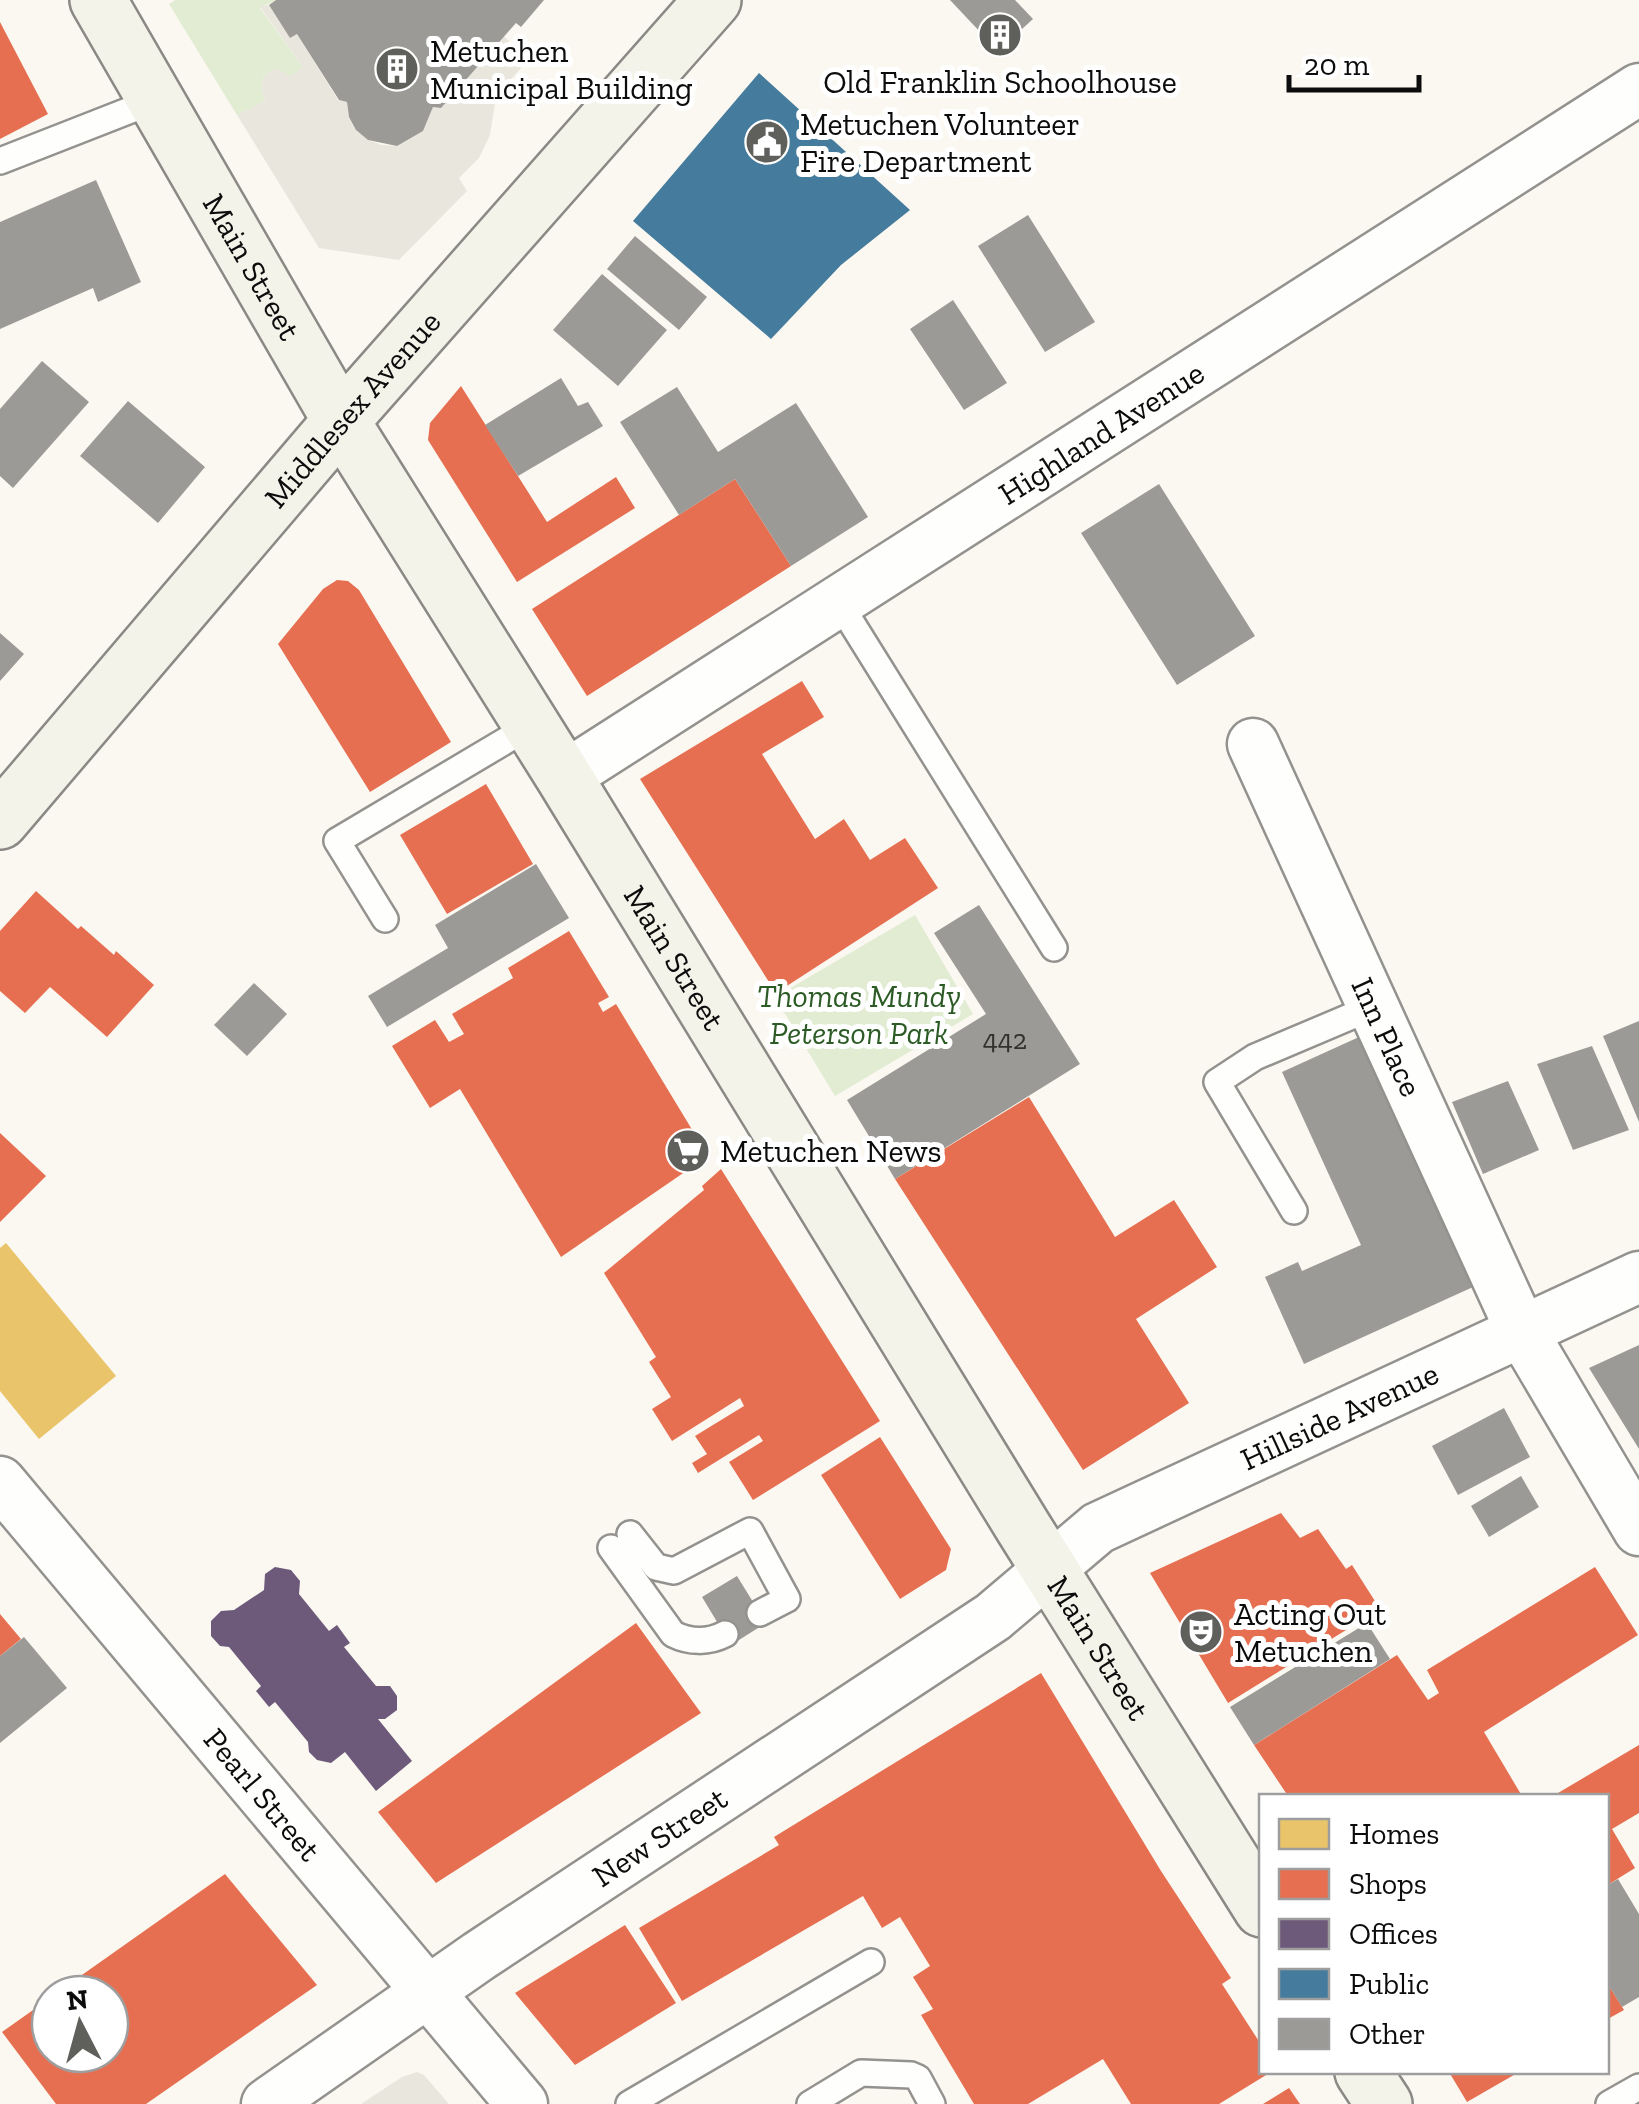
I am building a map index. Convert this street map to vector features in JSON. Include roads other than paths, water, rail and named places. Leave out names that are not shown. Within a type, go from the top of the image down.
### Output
[{"type":"main road","name":"Main Street","points":[[98,0],[341,421],[1259,1905]]},
{"type":"main road","name":"Middlesex Avenue","points":[[0,821],[341,421],[713,0]]},
{"type":"main road","points":[[1364,2074],[1384,2104]]},
{"type":"street","name":"Highland Avenue","points":[[564,777],[1639,89]]},
{"type":"street","name":"Inn Place","points":[[1252,744],[1521,1330],[1639,1530]]},
{"type":"street","name":"Hillside Avenue","points":[[1049,1570],[1098,1528],[1639,1278]]},
{"type":"street","name":"Pearl Street","points":[[0,1482],[522,2104]]},
{"type":"street","name":"New Street","points":[[267,2104],[428,1992],[994,1617],[1049,1570]]},
{"type":"lane","points":[[0,161],[156,100]]},
{"type":"lane","points":[[838,602],[1054,948]]},
{"type":"lane","points":[[384,919],[338,840],[532,725]]},
{"type":"lane","points":[[1294,1211],[1218,1082],[1256,1057],[1373,1006]]},
{"type":"lane","points":[[724,1634],[701,1640],[673,1634],[621,1541],[656,1567],[674,1571],[750,1530],[787,1599],[760,1613]]},
{"type":"lane","points":[[629,2104],[871,1962]]},
{"type":"lane","points":[[810,2104],[861,2074],[912,2075],[918,2078],[932,2104]]},
{"type":"lane","points":[[1609,2104],[1639,2087]]},
{"type":"place","name":"Old Franklin Schoolhouse","points":[[1000,35]]},
{"type":"place","name":"Metuchen Municipal Building","points":[[397,69]]},
{"type":"place","name":"Metuchen Volunteer Fire Department","points":[[767,142]]},
{"type":"place","name":"Metuchen News","points":[[688,1151]]},
{"type":"place","name":"Acting Out Metuchen","points":[[1201,1632]]},
{"type":"park label","name":"Thomas Mundy Peterson Park","points":[[859,1014]]}]
